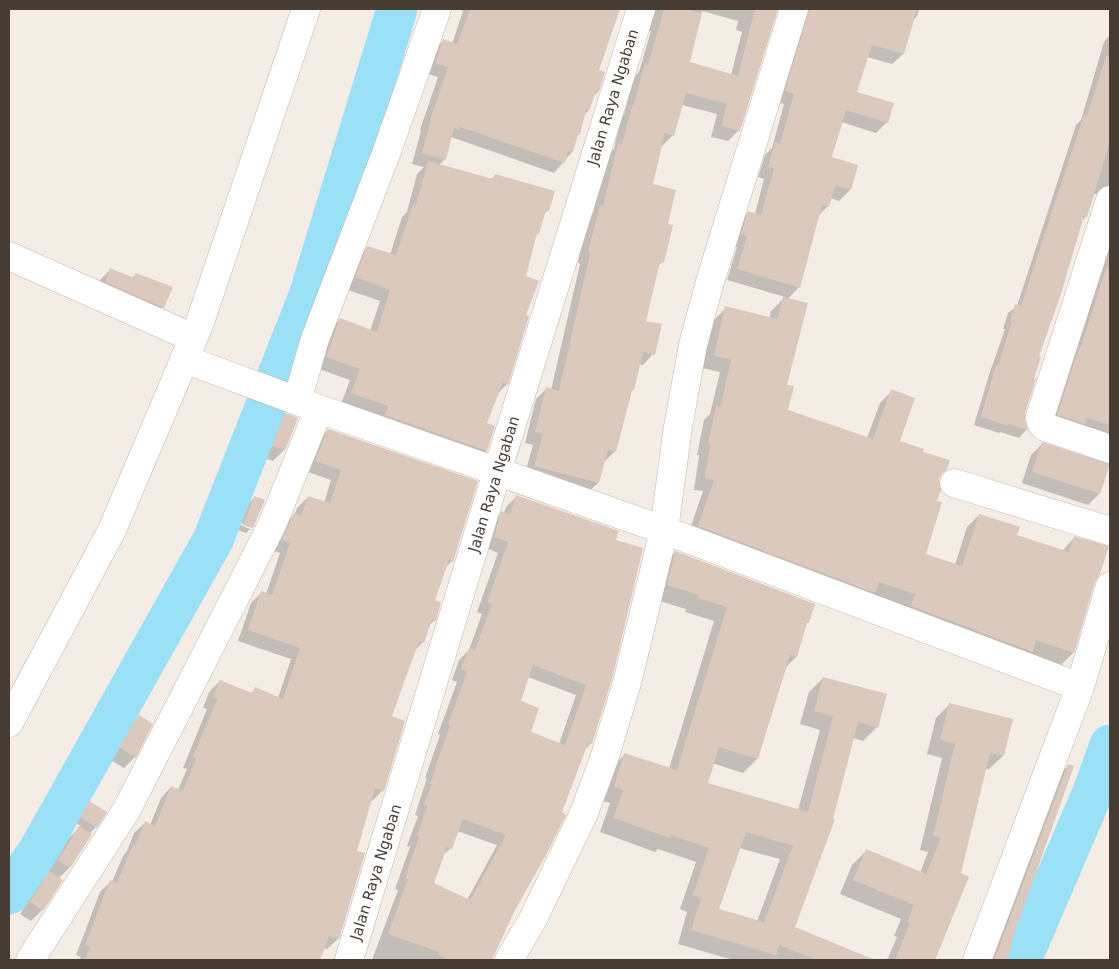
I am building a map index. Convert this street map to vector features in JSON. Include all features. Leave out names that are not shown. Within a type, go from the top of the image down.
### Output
[{"type":"street","points":[[9,723],[112,530],[189,348],[306,9]]},
{"type":"street","points":[[30,960],[126,811],[272,525],[316,339],[387,151],[437,9]]},
{"type":"street","name":"Jalan Raya Ngaban","points":[[349,960],[497,472],[641,9]]},
{"type":"street","points":[[509,960],[534,919],[584,813],[604,759],[628,683],[664,530],[678,427],[693,345],[709,284],[794,9]]},
{"type":"street","points":[[1110,200],[1040,416],[1041,423],[1045,427],[1110,449]]},
{"type":"street","points":[[9,256],[189,348],[213,369],[497,472],[664,530],[1080,687]]},
{"type":"street","points":[[954,484],[1110,531]]},
{"type":"street","points":[[977,960],[1080,687],[1110,586]]},
{"type":"building","points":[[470,9],[620,9],[599,70],[605,72],[599,92],[596,91],[589,111],[586,110],[580,135],[578,135],[573,152],[568,151],[565,163],[460,127],[459,130],[454,128],[446,160],[422,153],[430,120],[448,67],[435,63],[443,39],[457,44]]},
{"type":"building","points":[[664,9],[685,9],[702,13],[690,62],[738,76],[755,9],[778,9],[740,131],[721,126],[727,104],[686,93],[674,136],[665,133],[653,184],[676,190],[668,224],[673,225],[664,263],[660,262],[646,321],[662,324],[655,355],[643,352],[616,452],[608,450],[599,483],[534,466],[543,434],[535,432],[546,387],[559,391],[590,253],[588,252],[600,205],[603,206],[618,143],[622,145],[632,105],[645,64],[648,65]]},
{"type":"building","points":[[809,9],[917,9],[904,54],[872,45],[857,92],[894,103],[888,123],[846,110],[832,157],[858,165],[851,190],[835,186],[829,207],[822,205],[800,288],[737,269],[747,236],[741,234],[748,211],[761,215],[774,168],[768,167],[775,142],[780,144],[794,94],[785,91]]},
{"type":"building","points":[[1106,56],[1110,56],[1110,141],[1087,217],[1084,216],[1060,297],[1039,356],[1041,357],[1034,379],[1036,379],[1025,413],[1028,430],[1008,424],[1008,426],[981,417],[996,365],[998,366],[1012,321],[1010,321],[1015,304],[1021,306],[1084,115],[1087,116]]},
{"type":"building","points":[[428,161],[493,179],[495,174],[555,191],[549,211],[546,210],[539,234],[537,233],[526,276],[539,281],[526,315],[529,316],[508,385],[503,382],[487,423],[495,426],[487,451],[385,415],[388,406],[351,393],[360,369],[326,357],[340,318],[377,332],[390,290],[355,277],[367,246],[396,255],[413,204],[416,205]]},
{"type":"building","points":[[110,268],[134,278],[136,273],[173,287],[164,308],[105,282]]},
{"type":"building","points":[[1106,268],[1110,269],[1110,425],[1087,418],[1085,424],[1057,415]]},
{"type":"building","points":[[783,297],[808,303],[787,385],[794,386],[788,410],[873,439],[891,389],[915,398],[900,441],[924,449],[923,452],[950,460],[947,470],[943,472],[939,479],[941,490],[937,501],[942,502],[926,554],[962,566],[979,514],[1020,527],[1017,535],[1069,552],[1074,536],[1109,546],[1100,574],[1095,582],[1074,653],[1036,640],[1033,652],[911,606],[915,594],[879,582],[875,593],[698,526],[714,480],[705,478],[710,443],[708,443],[716,406],[720,407],[731,360],[714,356],[725,306],[777,319]]},
{"type":"building","points":[[285,413],[298,418],[285,450],[272,446]]},
{"type":"building","points":[[328,429],[478,481],[453,562],[449,560],[435,600],[441,602],[436,621],[432,619],[424,643],[419,641],[392,716],[405,721],[384,791],[375,788],[357,851],[365,853],[339,939],[329,936],[320,960],[85,960],[90,947],[85,945],[110,880],[117,883],[145,821],[155,826],[171,786],[183,791],[196,758],[193,757],[217,699],[213,697],[220,680],[252,693],[255,687],[283,699],[300,648],[248,630],[261,591],[272,595],[290,543],[282,540],[294,513],[301,516],[308,496],[330,503],[341,470],[315,461]]},
{"type":"building","points":[[1042,442],[1110,464],[1100,494],[1032,472]]},
{"type":"building","points":[[516,495],[619,531],[616,540],[643,548],[612,679],[592,744],[588,743],[562,812],[566,815],[515,910],[492,960],[449,960],[438,955],[439,952],[388,934],[408,879],[405,878],[427,806],[424,805],[450,725],[448,724],[467,672],[461,669],[469,648],[475,650],[492,604],[487,602],[508,542],[494,537],[501,511],[510,514]],"holes":[[[533,665],[586,685],[565,745],[531,732],[539,708],[521,701]],[[463,819],[506,835],[470,900],[434,883],[447,847],[452,849]]]},
{"type":"building","points":[[254,496],[265,500],[253,528],[243,525]]},
{"type":"building","points":[[675,551],[815,604],[797,657],[790,655],[758,759],[719,747],[708,783],[808,812],[833,716],[814,711],[823,677],[887,694],[878,728],[858,722],[833,819],[835,819],[795,927],[875,960],[817,960],[779,945],[776,955],[691,930],[701,898],[693,895],[709,848],[671,835],[670,838],[613,818],[623,790],[614,787],[624,753],[677,770],[727,607],[698,598],[699,595],[667,585]],"holes":[[[746,832],[793,846],[764,922],[719,909]]]},
{"type":"building","points":[[949,703],[1013,719],[1004,756],[990,753],[961,873],[969,877],[935,960],[895,960],[910,923],[907,922],[914,905],[853,880],[866,849],[926,874],[941,838],[933,836],[955,744],[940,740]]},
{"type":"building","points":[[139,715],[153,724],[136,758],[119,747]]},
{"type":"building","points":[[1068,764],[1074,766],[1012,940],[1007,960],[994,960]]},
{"type":"building","points":[[89,801],[107,812],[97,828],[80,817]]},
{"type":"building","points":[[79,826],[92,834],[70,868],[58,861]]},
{"type":"building","points":[[49,871],[63,880],[43,911],[30,902]]},
{"type":"waterway","points":[[9,894],[39,850],[213,540],[309,296],[397,9]]},
{"type":"waterway","points":[[1021,960],[1093,792],[1110,745]]}]
